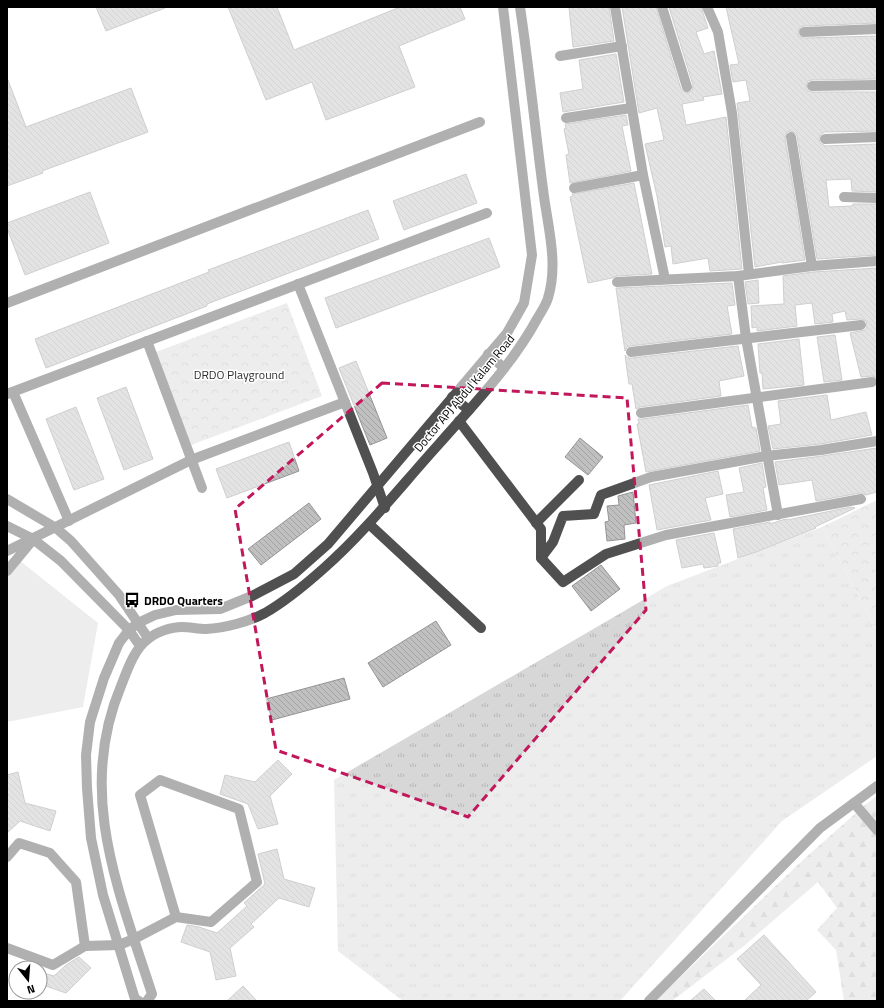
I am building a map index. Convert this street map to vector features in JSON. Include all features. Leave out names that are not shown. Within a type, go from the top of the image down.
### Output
[{"type":"street","points":[[139,1001],[135,999],[119,944],[102,895],[91,838],[86,755],[90,722],[104,678],[119,643],[129,630],[138,623],[155,615],[176,610],[220,609],[252,596],[294,574],[328,544],[507,332],[524,303],[532,255],[503,7]]},
{"type":"street","name":"Doctor APJ Abdul Kalam Road","points":[[148,638],[180,627],[205,629],[227,627],[264,614],[302,589],[348,548],[385,508],[398,490],[469,410],[524,343],[548,300],[552,278],[553,253],[543,193],[520,7]]},
{"type":"street","points":[[615,7],[642,175],[665,279]]},
{"type":"street","points":[[662,7],[687,87]]},
{"type":"street","points":[[708,7],[718,32],[732,113],[749,274]]},
{"type":"street","points":[[804,32],[877,29]]},
{"type":"street","points":[[560,56],[622,46]]},
{"type":"street","points":[[812,86],[877,85]]},
{"type":"street","points":[[566,118],[631,108]]},
{"type":"street","points":[[7,303],[480,122]]},
{"type":"street","points":[[791,137],[812,266]]},
{"type":"street","points":[[825,139],[877,137]]},
{"type":"street","points":[[574,188],[642,175]]},
{"type":"street","points":[[844,197],[877,198]]},
{"type":"street","points":[[69,521],[10,393],[487,213]]},
{"type":"street","points":[[617,282],[738,276],[812,266],[877,261]]},
{"type":"street","points":[[738,276],[756,398],[778,515]]},
{"type":"street","points":[[298,284],[385,508]]},
{"type":"street","points":[[631,352],[861,325]]},
{"type":"street","points":[[147,341],[202,488]]},
{"type":"street","points":[[488,354],[504,368]]},
{"type":"street","points":[[641,413],[872,382]]},
{"type":"street","points":[[452,397],[469,410]]},
{"type":"street","points":[[7,551],[191,460],[345,402]]},
{"type":"street","points":[[459,421],[541,530],[541,558],[563,582],[606,554],[666,535],[861,499]]},
{"type":"street","points":[[541,558],[553,542],[563,516],[594,514],[601,495],[651,478],[766,456],[821,450],[877,441]]},
{"type":"street","points":[[536,523],[579,480]]},
{"type":"street","points":[[7,499],[56,528],[71,541],[108,581],[148,638],[140,646],[129,665],[108,722],[102,763],[103,810],[109,853],[152,994],[147,1001]]},
{"type":"street","points":[[369,524],[481,628]]},
{"type":"street","points":[[7,526],[33,539],[61,561],[129,630],[140,646]]},
{"type":"street","points":[[7,571],[33,539]]},
{"type":"street","points":[[7,948],[53,965],[85,946],[119,944],[134,939],[176,917],[211,922],[257,882],[239,809],[160,780],[140,795],[176,917]]},
{"type":"street","points":[[649,1001],[820,828],[877,786]]},
{"type":"street","points":[[854,803],[877,830]]},
{"type":"street","points":[[7,857],[19,843],[50,853],[66,870],[76,882],[85,946]]},
{"type":"highlighted area","points":[[382,383],[627,398],[646,610],[468,817],[276,750],[235,509]]},
{"type":"green space","name":"DRDO Playground","points":[[287,303],[322,396],[191,445],[156,352]]},
{"type":"green space","points":[[877,500],[877,631],[822,527]]},
{"type":"green space","points":[[822,527],[877,631],[877,756],[782,821],[620,1001],[403,1001],[338,951],[334,780],[667,586]]},
{"type":"green space","points":[[19,560],[98,623],[83,707],[7,722],[7,575]]},
{"type":"green space","points":[[877,796],[877,1001],[844,1001],[836,950],[817,930],[837,908],[818,882],[745,945],[672,1001],[655,1001],[803,860]]},
{"type":"building","points":[[96,7],[164,7],[165,8],[106,31]]},
{"type":"building","points":[[228,7],[277,7],[294,50],[400,7],[460,7],[465,19],[399,46],[415,87],[326,120],[312,82],[266,100]]},
{"type":"building","points":[[569,7],[609,7],[614,41],[573,47]]},
{"type":"building","points":[[622,7],[656,7],[681,89],[686,93],[692,91],[693,85],[669,7],[701,7],[708,28],[696,32],[704,54],[714,51],[722,94],[703,97],[704,100],[682,104],[686,125],[726,117],[742,269],[710,271],[708,258],[673,264],[671,246],[665,247],[657,196],[645,144],[664,140],[657,108],[639,113]]},
{"type":"building","points":[[726,7],[877,7],[877,23],[804,26],[800,27],[798,32],[799,36],[804,38],[877,36],[877,79],[812,80],[808,81],[806,86],[807,90],[812,92],[877,92],[877,131],[825,132],[821,134],[819,139],[820,143],[825,146],[877,144],[877,192],[852,191],[851,179],[826,180],[829,207],[852,206],[853,204],[877,204],[877,255],[817,259],[797,136],[796,133],[790,131],[787,132],[785,138],[805,260],[782,262],[755,267],[737,103],[750,101],[746,80],[733,82],[730,65],[739,64]]},
{"type":"building","points":[[616,54],[624,102],[563,112],[560,93],[583,89],[579,60]]},
{"type":"building","points":[[7,80],[26,127],[131,88],[148,132],[42,171],[43,173],[7,186]]},
{"type":"building","points":[[626,115],[628,125],[622,126],[631,171],[570,183],[566,155],[569,154],[564,129],[566,128],[565,124]]},
{"type":"building","points":[[466,174],[477,203],[404,230],[393,201]]},
{"type":"building","points":[[634,183],[652,274],[617,276],[588,283],[570,197],[573,196],[572,194]]},
{"type":"building","points":[[90,192],[109,243],[25,275],[7,228],[7,223]]},
{"type":"building","points":[[368,210],[379,239],[207,304],[207,306],[46,368],[35,339],[209,272],[208,270]]},
{"type":"building","points":[[489,238],[500,267],[336,328],[325,298]]},
{"type":"building","points":[[877,268],[877,378],[872,376],[861,377],[850,333],[865,330],[867,327],[866,321],[861,319],[847,320],[845,311],[832,314],[833,322],[815,324],[812,303],[795,305],[797,326],[757,331],[757,327],[752,328],[751,306],[784,304],[783,276],[813,272]]},
{"type":"building","points":[[758,280],[759,303],[748,304],[745,282]]},
{"type":"building","points":[[732,283],[735,305],[727,306],[732,334],[630,346],[627,347],[625,351],[616,288]]},
{"type":"building","points":[[835,335],[842,380],[824,382],[817,337]]},
{"type":"building","points":[[799,339],[804,385],[763,389],[762,373],[760,373],[758,344]]},
{"type":"building","points":[[738,346],[744,376],[719,381],[721,396],[640,407],[636,409],[632,384],[629,384],[625,355],[628,358],[632,358]]},
{"type":"building","points":[[356,361],[387,438],[370,445],[339,368]]},
{"type":"building","points":[[126,387],[153,459],[124,470],[97,398]]},
{"type":"building","points":[[827,395],[831,420],[866,412],[872,435],[820,444],[773,449],[768,426],[781,424],[778,401]]},
{"type":"building","points":[[748,405],[752,427],[756,428],[760,451],[646,472],[637,424],[639,424],[638,419]]},
{"type":"building","points":[[76,407],[104,479],[74,490],[46,419]]},
{"type":"building","points":[[580,438],[603,457],[588,475],[565,457]]},
{"type":"building","points":[[289,442],[299,471],[227,498],[216,469]]},
{"type":"building","points":[[877,448],[877,492],[866,495],[860,493],[816,501],[812,480],[779,485],[775,462]]},
{"type":"building","points":[[762,463],[766,487],[763,488],[767,510],[730,517],[726,495],[744,492],[739,468]]},
{"type":"building","points":[[718,471],[723,494],[705,498],[711,520],[657,530],[649,485]]},
{"type":"building","points":[[633,492],[636,523],[624,525],[625,539],[607,541],[605,522],[609,521],[607,506],[619,505],[618,496]]},
{"type":"building","points":[[309,503],[321,519],[261,565],[248,549]]},
{"type":"building","points":[[851,507],[855,508],[815,527],[816,528],[738,558],[733,529],[770,522],[770,524],[782,520]]},
{"type":"building","points":[[714,533],[721,563],[718,563],[718,566],[704,568],[703,564],[682,568],[676,540]]},
{"type":"building","points":[[601,565],[620,589],[591,611],[572,586]]},
{"type":"building","points":[[436,621],[451,645],[383,687],[368,663]]},
{"type":"building","points":[[344,678],[350,699],[272,720],[266,699]]},
{"type":"building","points":[[278,760],[292,774],[270,796],[278,824],[258,829],[248,804],[220,794],[225,775],[255,782]]},
{"type":"building","points":[[18,772],[25,803],[56,811],[50,831],[20,821],[7,833],[7,775]]},
{"type":"building","points":[[277,849],[284,879],[315,888],[309,907],[279,898],[251,924],[254,927],[230,948],[236,976],[216,980],[210,952],[181,942],[187,925],[217,933],[247,906],[244,903],[265,884],[258,854]]},
{"type":"building","points":[[764,935],[816,992],[806,1001],[744,1001],[761,985],[737,959]]},
{"type":"building","points":[[79,957],[91,968],[66,993],[48,987],[48,974],[54,976],[66,965]]},
{"type":"building","points":[[243,986],[257,1001],[227,1001]]},
{"type":"building","points":[[704,989],[716,1001],[690,1001]]},
{"type":"place","name":"DRDO Quarters","points":[[132,600]]}]
